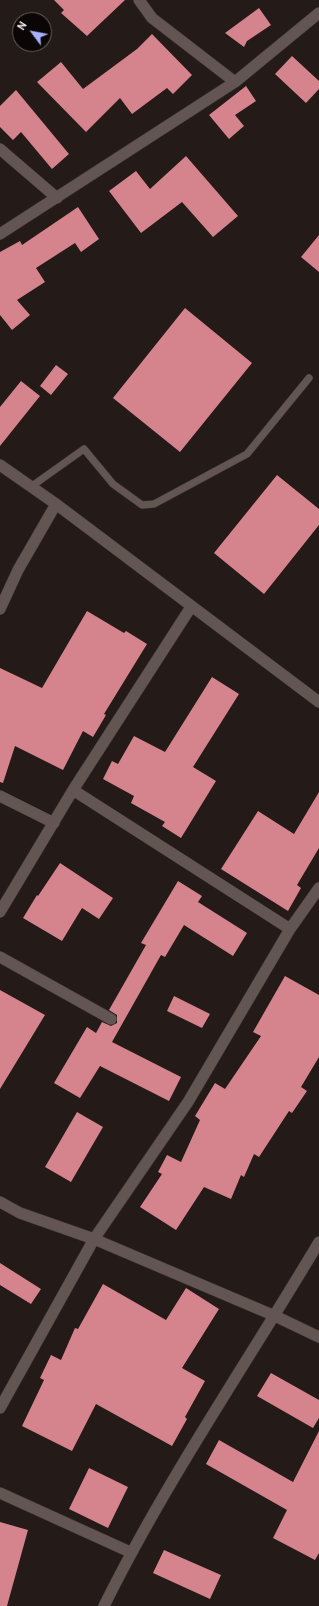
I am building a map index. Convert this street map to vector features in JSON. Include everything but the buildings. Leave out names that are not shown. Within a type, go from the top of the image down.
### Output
[{"type":"street","points":[[138,0],[152,18],[235,82]]},
{"type":"street","points":[[0,234],[235,82],[319,13]]},
{"type":"street","points":[[0,149],[56,198]]},
{"type":"street","points":[[0,465],[32,486],[319,702]]},
{"type":"street","points":[[0,609],[18,570],[56,504]]},
{"type":"street","points":[[0,912],[73,790],[191,607]]},
{"type":"street","points":[[73,790],[290,930]]},
{"type":"street","points":[[0,796],[54,823]]},
{"type":"street","points":[[0,1408],[94,1239],[188,1102],[290,930],[319,888]]},
{"type":"street","points":[[0,957],[111,1019]]},
{"type":"street","points":[[0,1202],[20,1212],[94,1239],[275,1316],[319,1337]]},
{"type":"street","points":[[104,1606],[130,1552],[202,1429],[275,1316],[319,1242]]},
{"type":"street","points":[[0,1493],[130,1552]]},
{"type":"lane","points":[[32,486],[84,449],[113,484],[142,505],[154,504],[247,454],[309,378]]}]
